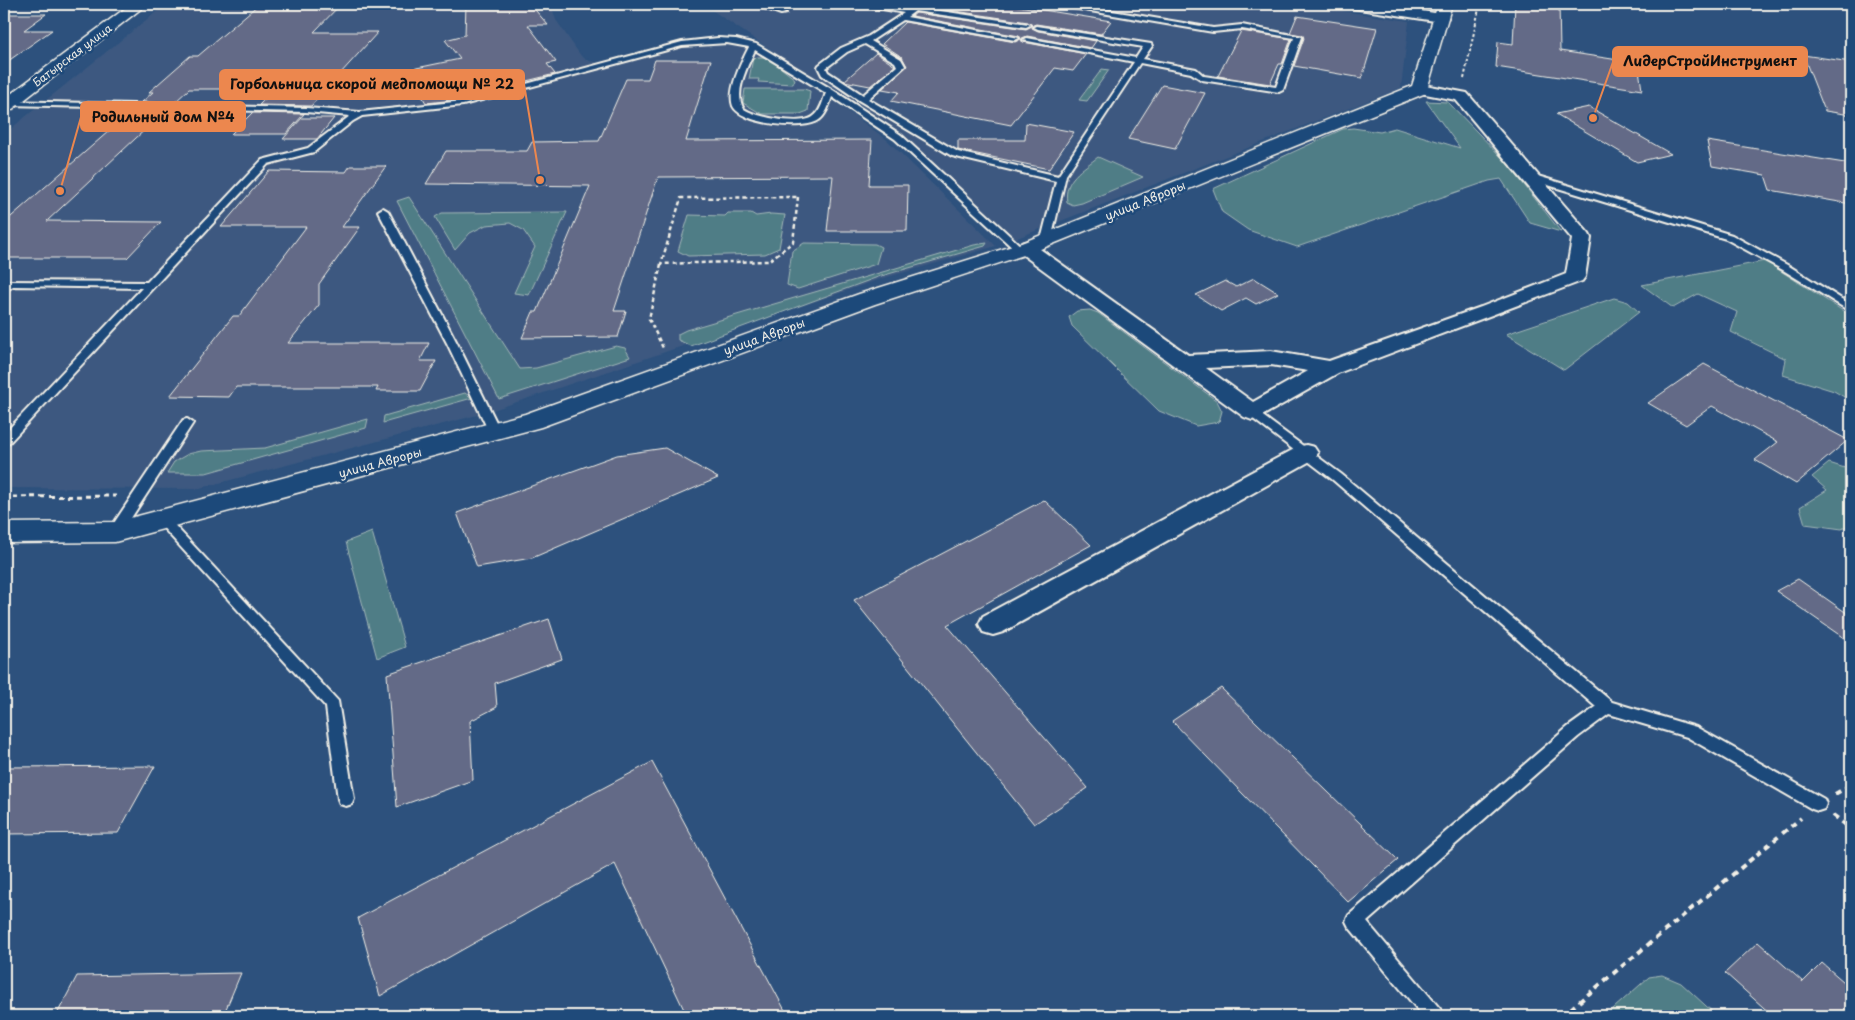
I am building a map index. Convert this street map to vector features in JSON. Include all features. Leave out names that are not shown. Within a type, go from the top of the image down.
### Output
[{"type":"street","name":"Батырская улица","points":[[6,105],[140,4]]},
{"type":"street","points":[[1031,246],[1252,412],[1330,368],[1488,311],[1575,277],[1582,238],[1461,96],[1420,89],[1443,11],[1353,4]]},
{"type":"street","name":"улица Авроры","points":[[4,533],[115,532],[532,422],[867,299],[1031,246],[1420,89]]},
{"type":"street","points":[[1184,362],[1271,358],[1330,368]]},
{"type":"street","points":[[994,624],[1306,453]]},
{"type":"lane","points":[[755,4],[784,13]]},
{"type":"lane","points":[[868,4],[893,6],[906,15],[1015,38]]},
{"type":"lane","points":[[1028,40],[1193,70],[1202,78],[1279,90],[1298,37],[1242,27],[1213,30],[1061,4]]},
{"type":"lane","points":[[1026,25],[914,9],[865,41],[844,50],[822,66],[824,73],[955,154],[1061,179]]},
{"type":"lane","points":[[6,105],[306,110],[360,114],[463,103],[682,44],[728,41],[744,42],[830,92],[898,137],[1031,246],[1062,175],[1148,46],[1038,27]]},
{"type":"lane","points":[[864,99],[901,66],[898,61],[865,41]]},
{"type":"lane","points":[[753,46],[739,75],[737,105],[740,110],[762,120],[798,122],[815,120],[819,117],[830,92]]},
{"type":"lane","points":[[4,440],[265,162],[311,150],[350,119],[360,114]]},
{"type":"lane","points":[[1531,177],[1729,237],[1786,268],[1851,309]]},
{"type":"lane","points":[[383,211],[452,343],[495,432]]},
{"type":"lane","points":[[4,289],[10,283],[150,285]]},
{"type":"lane","points":[[1252,412],[1337,477],[1607,707],[1691,732],[1818,804]]},
{"type":"lane","points":[[115,532],[187,423]]},
{"type":"lane","points":[[162,519],[333,705],[346,799]]},
{"type":"lane","points":[[1435,1016],[1355,922],[1573,732],[1607,707]]},
{"type":"path","points":[[661,264],[768,261],[793,242],[798,197],[681,198],[661,264],[649,319],[668,357]]},
{"type":"path","points":[[4,497],[139,495]]},
{"type":"path","points":[[1562,1016],[1818,804]]},
{"type":"shaded area","points":[[166,4],[551,4],[556,20],[581,56],[589,61],[611,65],[683,46],[724,42],[743,44],[831,99],[886,139],[996,246],[881,279],[481,414],[196,489],[4,488],[4,134]]},
{"type":"shaded area","points":[[703,4],[1296,4],[1409,21],[1401,88],[1007,242],[892,132]]},
{"type":"green space","points":[[767,57],[795,79],[793,84],[758,82],[759,79],[749,79],[753,58]]},
{"type":"green space","points":[[1102,69],[1109,70],[1087,101],[1079,100]]},
{"type":"green space","points":[[745,89],[804,89],[810,91],[808,111],[800,114],[762,114],[743,103]]},
{"type":"green space","points":[[1426,101],[1448,102],[1507,163],[1561,232],[1530,223],[1501,179],[1489,181],[1297,247],[1248,230],[1222,212],[1213,189],[1343,129],[1353,128],[1380,132],[1395,128],[1460,148]]},
{"type":"green space","points":[[1098,157],[1143,177],[1082,203],[1073,205],[1067,202],[1068,187],[1075,175]]},
{"type":"green space","points":[[409,197],[520,369],[536,368],[616,346],[625,348],[630,357],[499,399],[397,201]]},
{"type":"green space","points":[[567,212],[529,295],[514,293],[535,247],[523,230],[510,223],[486,225],[470,233],[455,250],[435,217],[442,213]]},
{"type":"green space","points":[[728,213],[751,213],[756,216],[785,215],[779,248],[765,254],[688,256],[678,251],[689,215],[725,216]]},
{"type":"green space","points":[[804,243],[875,244],[881,247],[876,264],[798,289],[787,285],[792,251]]},
{"type":"green space","points":[[987,243],[985,246],[878,277],[691,346],[678,340],[678,334],[686,330],[974,245]]},
{"type":"green space","points":[[1765,261],[1851,316],[1851,401],[1834,391],[1783,375],[1786,359],[1731,332],[1737,312],[1698,294],[1673,308],[1642,285]]},
{"type":"green space","points":[[1614,298],[1628,302],[1639,312],[1564,370],[1506,334]]},
{"type":"green space","points":[[1090,310],[1098,313],[1217,401],[1222,411],[1219,422],[1196,426],[1159,411],[1072,326],[1069,317],[1077,311]]},
{"type":"green space","points":[[465,393],[472,398],[383,423],[384,416]]},
{"type":"green space","points":[[368,419],[366,428],[206,473],[167,473],[174,462],[188,454],[201,451],[265,448]]},
{"type":"green space","points":[[1829,463],[1851,470],[1851,523],[1842,529],[1805,524],[1800,507],[1827,490],[1812,477]]},
{"type":"green space","points":[[372,532],[405,647],[377,658],[346,542]]},
{"type":"green space","points":[[1662,975],[1681,983],[1717,1016],[1605,1016],[1649,977]]},
{"type":"building","points":[[259,4],[341,4],[314,32],[378,32],[311,106],[259,105],[275,89],[189,89],[174,103],[142,102],[153,92],[149,92],[190,56],[198,56]]},
{"type":"building","points":[[466,4],[530,4],[548,25],[528,25],[556,62],[547,64],[555,74],[445,101],[426,103],[407,70],[460,59],[445,40],[465,35]]},
{"type":"building","points":[[925,4],[987,4],[1001,6],[1006,4],[1111,21],[1101,34],[1033,25],[1032,28],[1038,31],[1096,41],[1091,48],[1027,36],[1022,38],[1023,42],[1086,54],[1073,71],[1055,68],[1011,125],[891,101],[899,92],[882,89],[907,66],[902,57],[882,44],[905,22],[1015,42],[1021,39],[1019,36],[912,16],[916,13],[1026,29],[1032,26],[1028,22],[922,6]]},
{"type":"building","points":[[1515,4],[1559,4],[1560,51],[1638,63],[1642,90],[1496,67],[1498,42],[1513,44]]},
{"type":"building","points":[[4,14],[46,14],[24,30],[52,30],[4,64]]},
{"type":"building","points":[[1297,16],[1377,28],[1362,78],[1294,66],[1304,38],[1302,35],[1290,33]]},
{"type":"building","points":[[1241,31],[1291,39],[1282,64],[1279,64],[1270,84],[1218,76]]},
{"type":"building","points":[[876,53],[895,66],[870,86],[844,81]]},
{"type":"building","points":[[1803,55],[1851,62],[1851,115],[1825,111]]},
{"type":"building","points":[[655,60],[711,60],[686,141],[872,140],[869,185],[908,185],[907,231],[827,231],[833,176],[658,177],[614,311],[626,311],[618,337],[522,338],[533,312],[537,312],[590,186],[426,184],[446,151],[527,151],[532,142],[599,141],[626,79],[648,79]]},
{"type":"building","points":[[1162,85],[1205,93],[1175,149],[1128,139]]},
{"type":"building","points":[[1589,107],[1671,154],[1637,162],[1556,114]]},
{"type":"building","points":[[133,110],[165,111],[47,221],[161,222],[127,258],[4,258],[4,223]]},
{"type":"building","points":[[252,113],[304,114],[286,134],[231,134]]},
{"type":"building","points":[[302,118],[334,118],[317,139],[283,139]]},
{"type":"building","points":[[1026,123],[1074,132],[1049,169],[958,150],[958,140],[1025,140]]},
{"type":"building","points":[[1707,141],[1851,164],[1851,204],[1770,190],[1765,175],[1712,166]]},
{"type":"building","points":[[350,166],[386,166],[342,227],[360,227],[319,284],[319,305],[288,343],[429,343],[420,361],[436,361],[420,391],[376,391],[378,387],[236,387],[229,397],[170,396],[233,316],[239,316],[306,227],[221,227],[269,171],[346,172]]},
{"type":"building","points":[[1254,278],[1278,293],[1256,304],[1246,298],[1221,311],[1196,295],[1225,281],[1236,287]]},
{"type":"building","points":[[1704,364],[1848,440],[1796,484],[1755,460],[1778,442],[1712,406],[1686,425],[1648,403]]},
{"type":"building","points":[[665,448],[718,478],[532,558],[477,567],[457,513],[617,455]]},
{"type":"building","points":[[1044,500],[1091,545],[947,625],[1088,788],[1034,824],[854,600]]},
{"type":"building","points":[[1798,579],[1851,616],[1851,643],[1776,591]]},
{"type":"building","points":[[549,619],[562,659],[495,683],[497,707],[470,721],[473,780],[397,807],[387,674]]},
{"type":"building","points":[[1221,688],[1398,860],[1348,902],[1172,721]]},
{"type":"building","points":[[652,762],[788,1016],[687,1016],[615,864],[380,996],[358,918]]},
{"type":"building","points":[[155,766],[118,833],[4,834],[4,767]]},
{"type":"building","points":[[1758,942],[1803,982],[1822,963],[1851,988],[1851,1016],[1773,1016],[1725,973]]},
{"type":"building","points":[[241,973],[223,1016],[56,1016],[77,976]]},
{"type":"place","name":"ЛидерСтройИнструмент","points":[[1593,118]]},
{"type":"place","name":"Горбольница скорой медпомощи № 22","points":[[540,180]]},
{"type":"place","name":"Родильный дом №4","points":[[60,191]]}]
